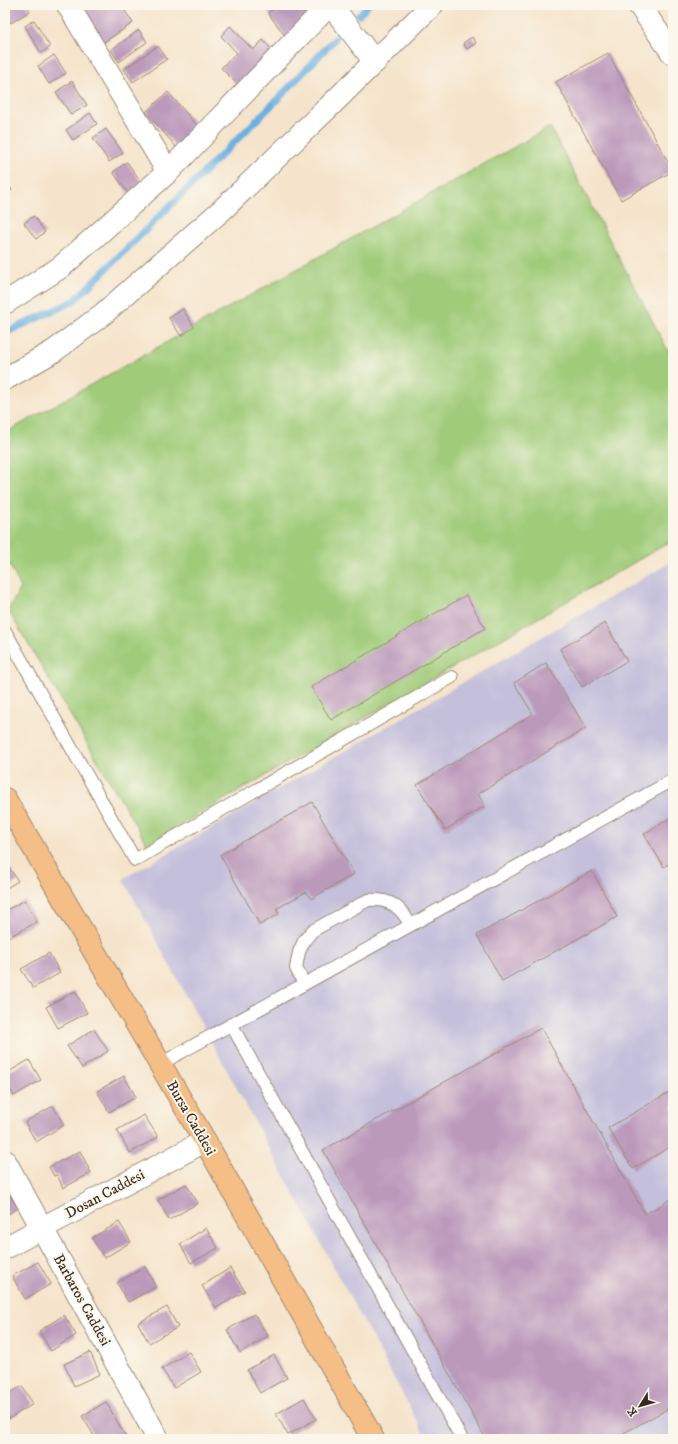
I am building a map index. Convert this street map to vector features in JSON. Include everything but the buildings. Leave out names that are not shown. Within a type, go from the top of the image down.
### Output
[{"type":"main road","name":"Bursa Caddesi","points":[[5,799],[205,1141],[373,1439]]},
{"type":"street","points":[[68,5],[168,172]]},
{"type":"street","points":[[5,303],[61,267],[168,172],[330,5],[375,62]]},
{"type":"street","points":[[5,379],[54,351],[103,314],[223,209],[432,5]]},
{"type":"street","points":[[639,5],[673,54]]},
{"type":"street","name":"Dosan Caddesi","points":[[5,1248],[205,1141]]},
{"type":"street","name":"Barbaros Caddesi","points":[[5,1162],[158,1439]]},
{"type":"lane","points":[[5,631],[135,860],[452,677]]},
{"type":"lane","points":[[160,1064],[673,780]]},
{"type":"lane","points":[[304,984],[296,968],[299,952],[304,941],[312,932],[368,900],[377,899],[395,905],[402,910],[410,925]]},
{"type":"lane","points":[[232,1024],[462,1439]]},
{"type":"shaded area","points":[[673,561],[673,1439],[427,1439],[123,879]]},
{"type":"green space","points":[[550,127],[673,360],[673,540],[147,844],[8,610],[21,588],[5,555],[5,433]]},
{"type":"waterway","points":[[359,15],[368,5]]},
{"type":"waterway","points":[[275,102],[335,39]]},
{"type":"waterway","points":[[5,333],[74,301],[277,100]]}]
